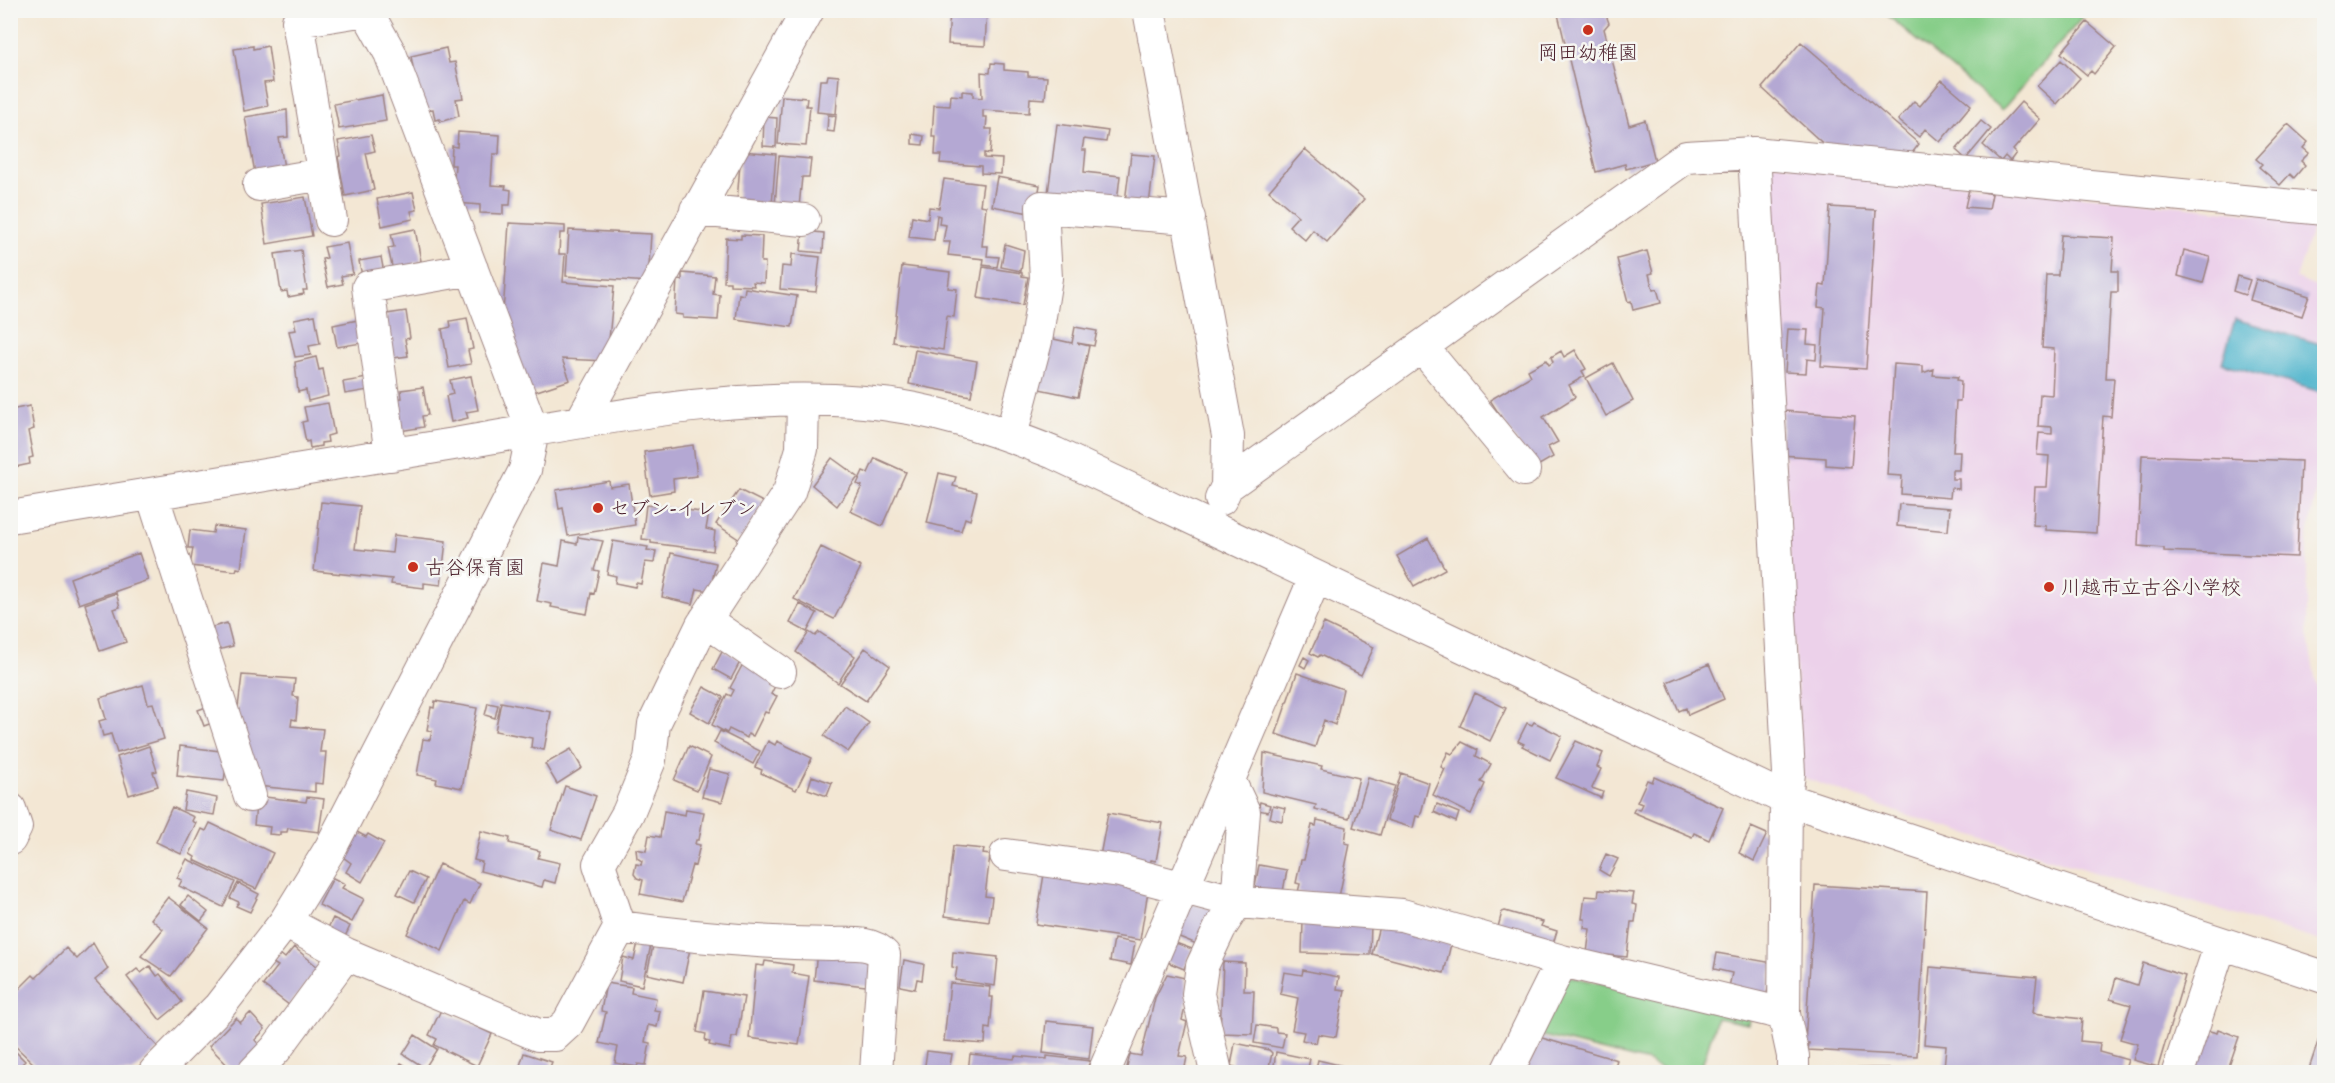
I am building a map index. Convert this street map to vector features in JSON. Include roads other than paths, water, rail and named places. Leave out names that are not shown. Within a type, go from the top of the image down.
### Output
[{"type":"street","points":[[581,422],[808,10]]},
{"type":"street","points":[[1149,10],[1228,436],[1227,486],[1209,528]]},
{"type":"street","points":[[155,1072],[219,1007],[285,922],[330,849],[521,478],[533,431],[390,53],[366,11],[298,21],[331,220]]},
{"type":"street","points":[[1227,486],[1686,156],[1754,153],[2325,209]]},
{"type":"street","points":[[1754,153],[1789,773],[1786,799],[1784,1014],[1793,1056],[1793,1072]]},
{"type":"street","points":[[259,185],[323,174]]},
{"type":"street","points":[[1011,436],[1036,341],[1046,278],[1042,207],[1188,218]]},
{"type":"street","points":[[696,210],[804,220]]},
{"type":"street","points":[[391,455],[368,287],[472,269]]},
{"type":"street","points":[[1422,347],[1524,470]]},
{"type":"street","points":[[285,922],[346,954],[538,1035],[555,1035],[568,1023],[620,927],[599,864],[628,813],[650,760],[654,724],[705,620],[789,492],[802,448],[803,401]]},
{"type":"street","points":[[10,517],[655,409],[803,401],[866,402],[906,409],[955,419],[1011,436],[1054,453],[1786,799],[2325,977]]},
{"type":"street","points":[[152,494],[250,796]]},
{"type":"street","points":[[1104,1072],[1315,578]]},
{"type":"street","points":[[705,620],[780,672]]},
{"type":"street","points":[[1216,1072],[1198,994],[1202,966],[1220,928],[1237,902],[1244,812],[1229,780]]},
{"type":"street","points":[[10,809],[16,826],[10,839]]},
{"type":"street","points":[[1005,855],[1120,871],[1184,886],[1237,902],[1402,915],[1562,961],[1784,1014]]},
{"type":"street","points":[[620,927],[751,943],[859,944],[878,949],[884,955],[876,1072]]},
{"type":"street","points":[[2178,1072],[2221,943]]},
{"type":"street","points":[[254,1072],[276,1049],[346,954]]},
{"type":"street","points":[[1507,1072],[1562,961]]},
{"type":"water","points":[[2235,319],[2324,345],[2324,393],[2222,363]]},
{"type":"place","name":"岡田幼稚園","points":[[1588,30]]},
{"type":"place","name":"セブン-イレブン","points":[[598,508]]},
{"type":"place","name":"古谷保育園","points":[[413,567]]},
{"type":"place","name":"川越市立古谷小学校","points":[[2049,587]]}]
